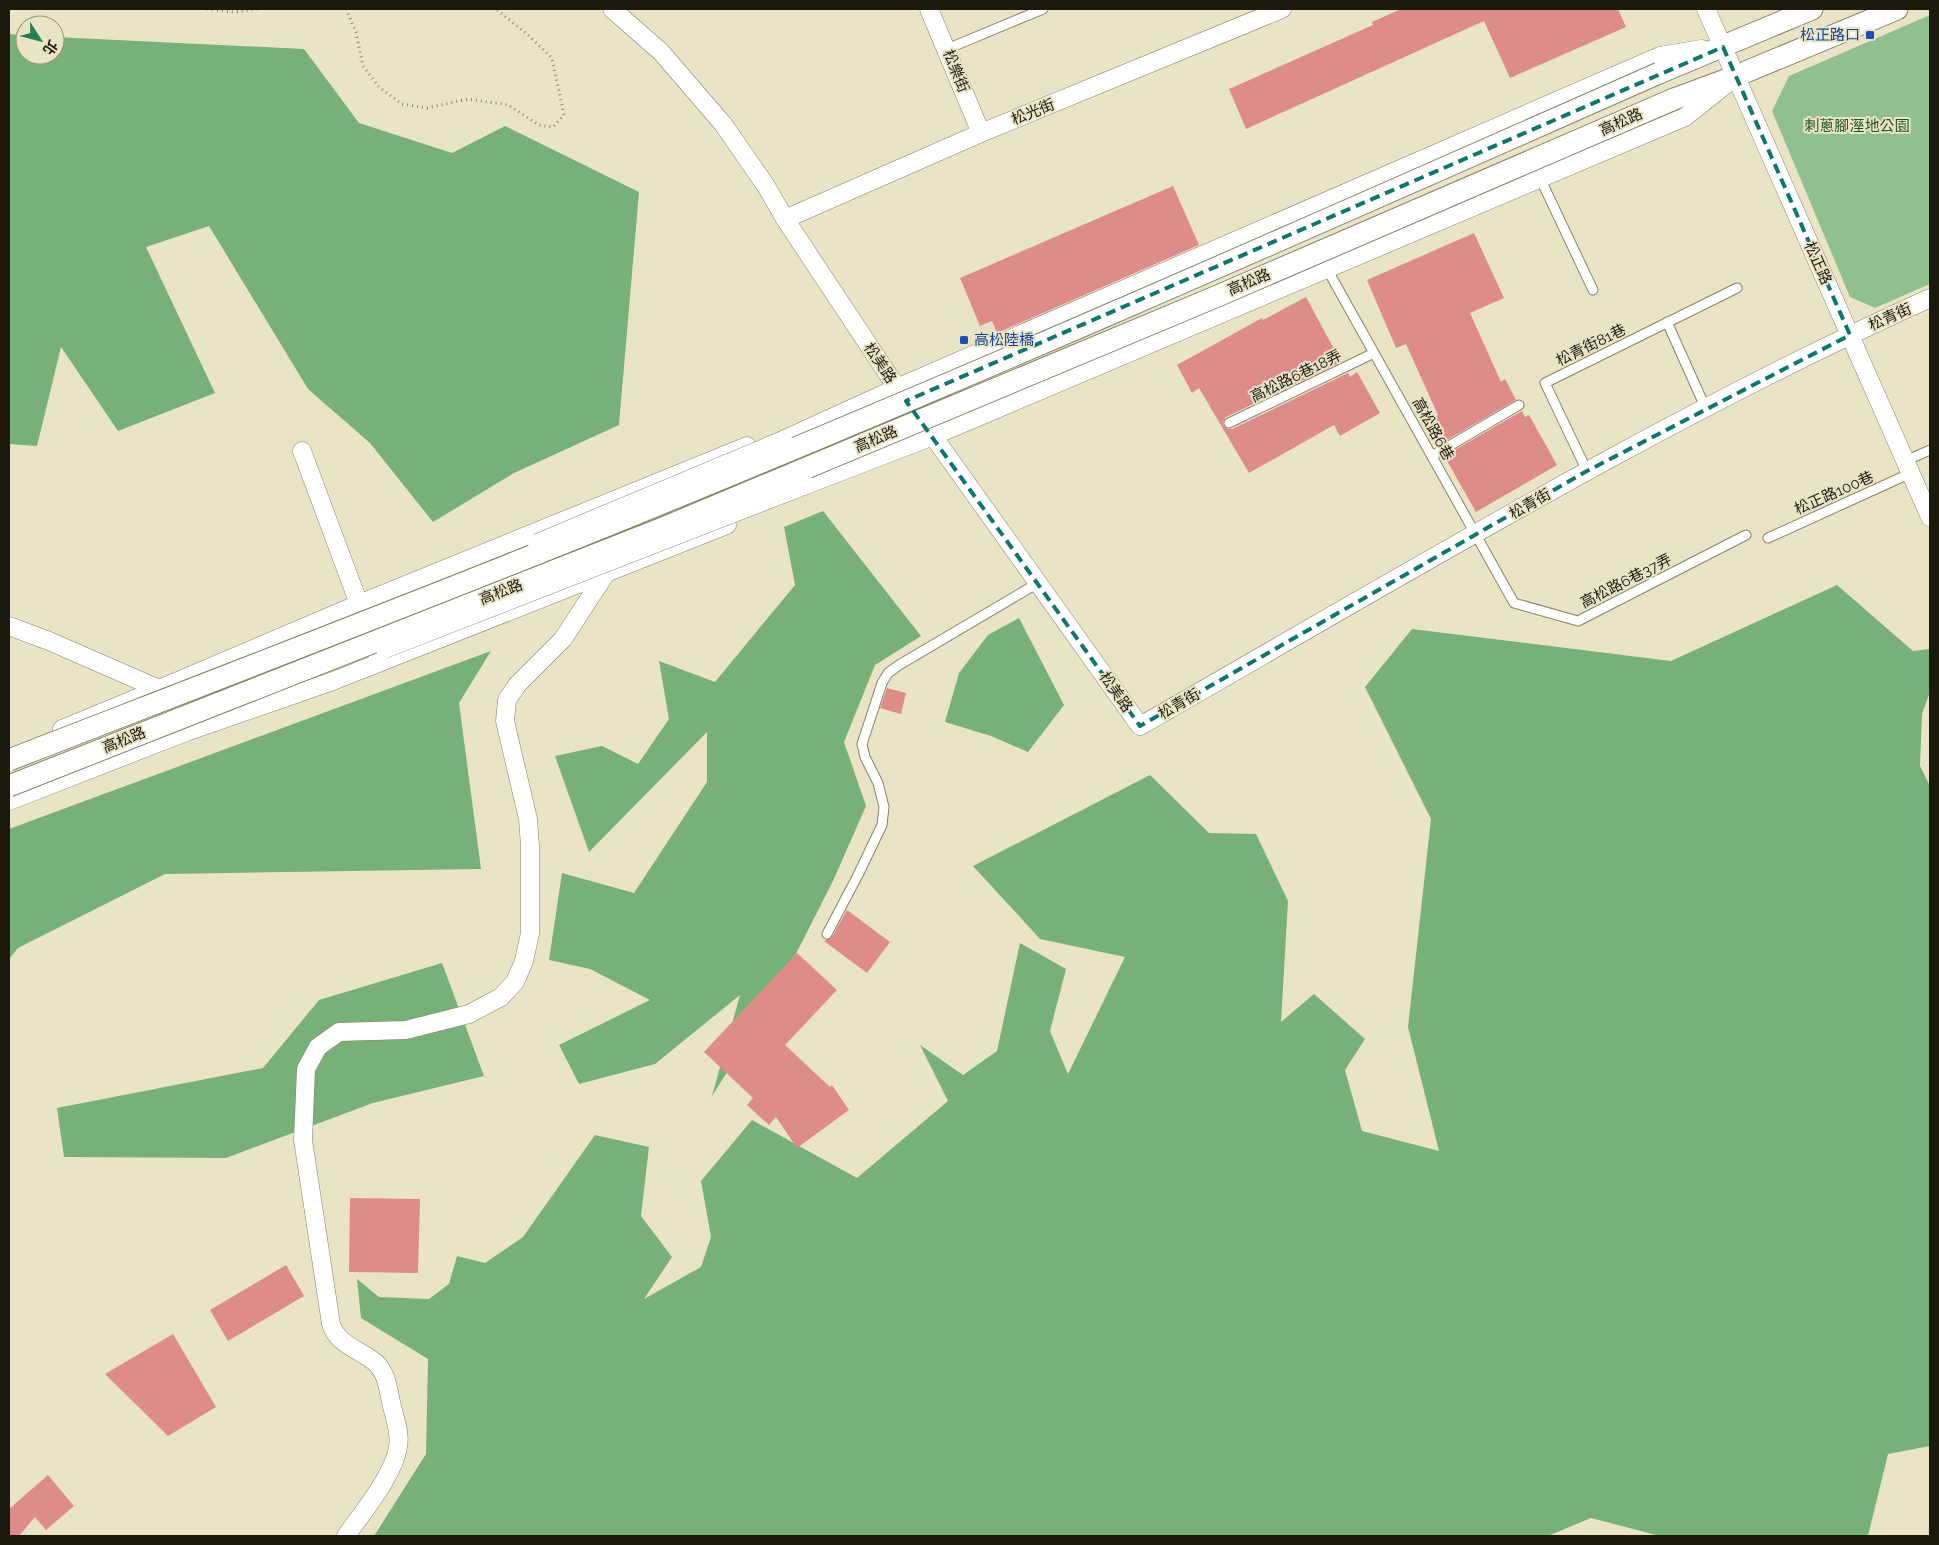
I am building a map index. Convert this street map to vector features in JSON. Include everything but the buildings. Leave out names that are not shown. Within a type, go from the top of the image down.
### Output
[{"type":"street","name":"松美路","points":[[612,9],[661,52],[723,124],[766,186],[785,219],[897,388],[1140,726]]},
{"type":"street","name":"松樂街","points":[[928,9],[981,133]]},
{"type":"street","name":"松光街","points":[[785,219],[981,133],[1282,9]]},
{"type":"street","name":"松正路","points":[[1706,9],[1930,517]]},
{"type":"street","name":"高松路","points":[[9,786],[611,524],[1218,269],[1659,73],[1812,9]]},
{"type":"street","name":"高松路","points":[[9,760],[320,651],[690,517],[1220,295],[1674,99],[1736,76],[1897,9]]},
{"type":"street","name":"高松路","points":[[320,651],[346,622],[783,440],[897,388],[1660,56],[1722,47]]},
{"type":"street","name":"高松路","points":[[320,651],[360,659],[933,436],[1685,117],[1736,76]]},
{"type":"street","name":"松青街","points":[[1140,726],[1587,471],[1850,335],[1930,298]]},
{"type":"street","name":"高松路","points":[[9,750],[359,604],[767,438],[801,432]]},
{"type":"street","points":[[302,451],[381,662]]},
{"type":"street","name":"高松路","points":[[9,801],[186,732],[333,682],[794,498],[823,479]]},
{"type":"street","points":[[346,1536],[392,1466],[399,1447],[398,1434],[386,1378],[376,1363],[341,1341],[334,1334],[331,1324],[303,1140],[306,1069],[318,1047],[339,1032],[406,1030],[469,1014],[501,997],[515,982],[524,960],[530,933],[530,846],[528,820],[505,721],[507,700],[517,685],[563,639],[606,573]]},
{"type":"street","points":[[9,626],[49,641],[159,689],[186,732]]},
{"type":"lane","points":[[947,50],[1043,9]]},
{"type":"lane","points":[[1540,178],[1594,290]]},
{"type":"lane","name":"高松路6巷","points":[[1327,269],[1514,603]]},
{"type":"lane","name":"松青街81巷","points":[[1587,471],[1545,383],[1737,288]]},
{"type":"lane","points":[[1667,322],[1706,410]]},
{"type":"lane","name":"高松路6巷18弄","points":[[1229,423],[1374,353]]},
{"type":"lane","points":[[1432,456],[1519,405]]},
{"type":"lane","name":"松正路100巷","points":[[1768,538],[1908,467],[1930,450]]},
{"type":"lane","name":"高松路6巷37弄","points":[[1514,603],[1578,621],[1746,536]]},
{"type":"lane","points":[[828,934],[882,825],[884,808],[878,783],[865,757],[862,744],[882,683],[888,672],[1038,583]]},
{"type":"path","points":[[207,9],[233,12],[260,9]]},
{"type":"path","points":[[346,9],[356,32],[364,66],[379,87],[402,104],[427,108],[468,99],[508,105],[540,125],[553,127],[564,115],[552,58],[528,35],[496,9]]},
{"type":"highlighted area","points":[[1723,47],[1850,335],[1587,471],[1140,726],[906,401]]},
{"type":"green space","name":"刺蔥腳溼地公園","points":[[1930,15],[1930,284],[1875,308],[1850,297],[1772,111],[1789,76]]},
{"type":"green space","points":[[9,34],[15,34],[15,65],[65,65],[65,37],[304,49],[359,123],[452,153],[505,126],[639,192],[619,425],[514,473],[433,522],[370,443],[308,389],[209,226],[146,247],[215,393],[118,431],[61,347],[37,446],[9,444]]},
{"type":"green space","points":[[823,511],[921,636],[875,665],[844,742],[866,806],[833,881],[771,1003],[712,1096],[740,995],[655,1064],[579,1084],[559,1045],[650,1000],[590,969],[549,960],[562,873],[634,893],[707,782],[707,732],[589,852],[555,756],[602,746],[638,764],[669,719],[659,661],[715,682],[795,585],[784,527]]},
{"type":"green space","points":[[1837,585],[1913,651],[1930,649],[1930,692],[1922,714],[1920,766],[1930,786],[1930,1446],[1888,1454],[1868,1536],[1660,1536],[1591,1518],[1548,1536],[374,1536],[426,1454],[428,1359],[361,1318],[357,1279],[379,1297],[429,1299],[449,1284],[457,1256],[485,1263],[523,1237],[595,1135],[649,1147],[641,1216],[672,1257],[644,1299],[701,1267],[711,1237],[701,1181],[752,1120],[857,1178],[948,1101],[920,1045],[963,1075],[997,1051],[1020,943],[1066,969],[1050,1031],[1068,1074],[1125,957],[1040,939],[973,866],[1150,775],[1209,833],[1256,834],[1288,901],[1281,1022],[1314,994],[1365,1039],[1345,1070],[1362,1131],[1439,1151],[1408,1027],[1431,819],[1365,687],[1412,629],[1671,661]]},
{"type":"green space","points":[[1019,618],[1064,705],[1028,752],[991,736],[945,722],[959,673],[988,635]]},
{"type":"green space","points":[[491,651],[459,703],[481,869],[165,874],[18,948],[9,959],[9,829]]},
{"type":"green space","points":[[442,963],[484,1076],[373,1103],[226,1158],[64,1157],[57,1108],[263,1068],[319,1000]]},
{"type":"place","name":"松正路口","points":[[1870,35]]},
{"type":"place","name":"高松陸橋","points":[[964,340]]}]
